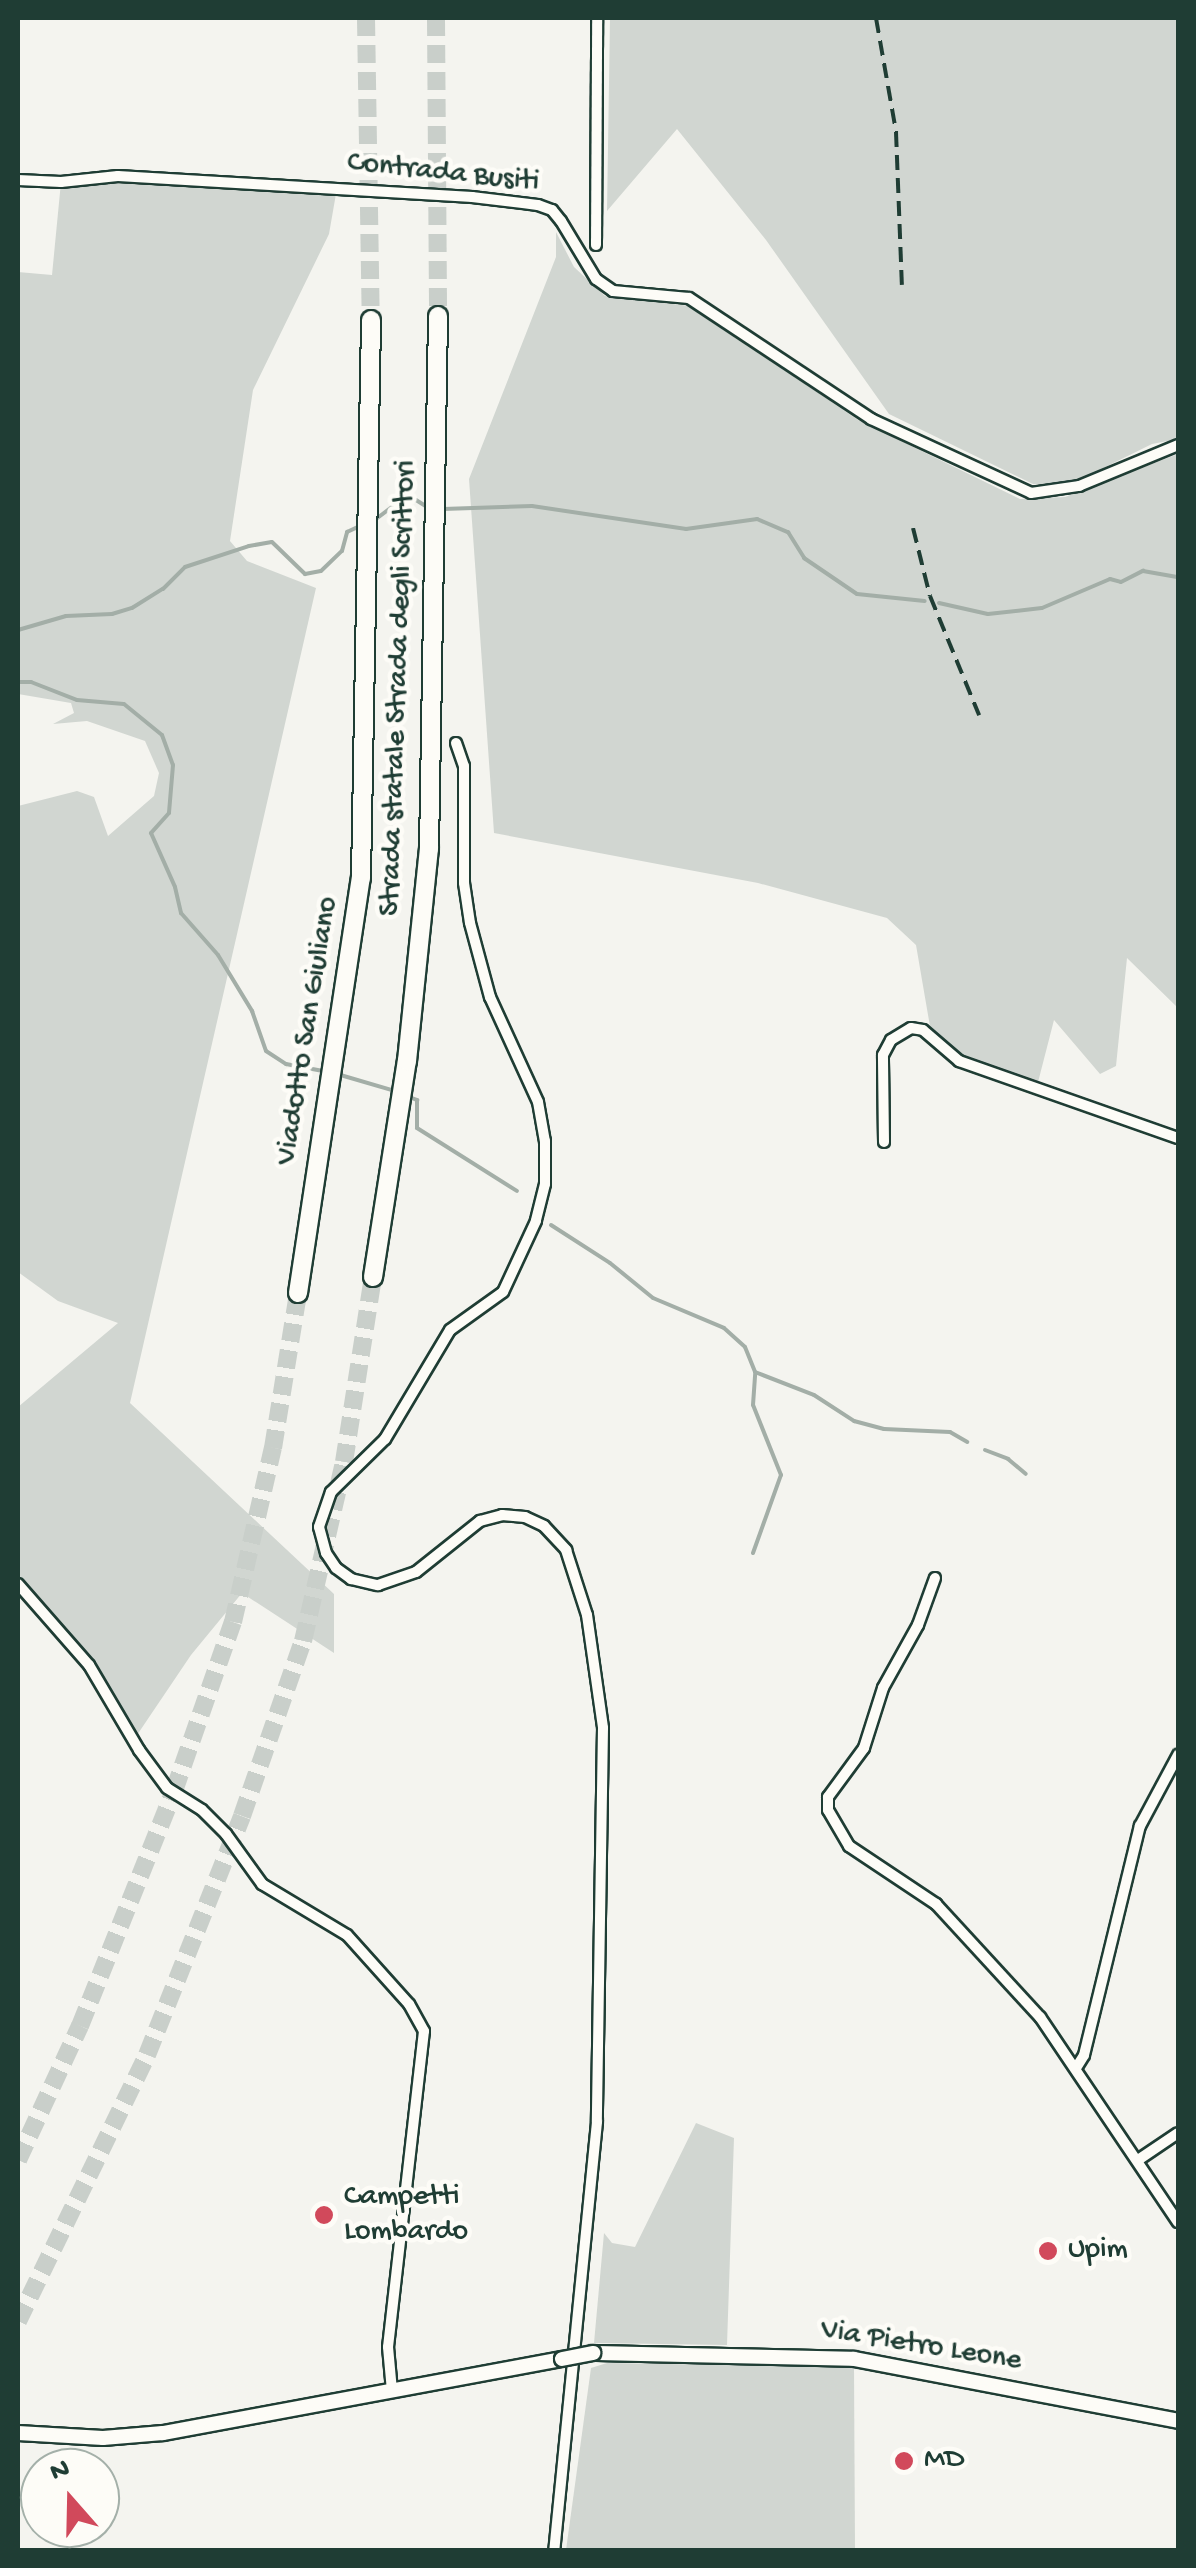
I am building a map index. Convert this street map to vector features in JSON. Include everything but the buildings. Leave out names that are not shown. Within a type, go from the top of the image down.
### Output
[{"type":"highway","name":"Strada statale Strada degli Scrittori","points":[[373,1277],[407,1062],[428,849],[438,316]]},
{"type":"highway","name":"Strada statale Strada degli Scrittori","points":[[362,878],[371,320]]},
{"type":"highway","name":"Viadotto San Giuliano","points":[[298,1293],[362,878]]},
{"type":"main road","name":"Via Pietro Leone","points":[[392,2391],[592,2354],[846,2358],[1178,2421]]},
{"type":"main road","points":[[21,2436],[103,2438],[163,2433],[392,2391]]},
{"type":"street","points":[[596,245],[597,20]]},
{"type":"street","name":"Contrada Busiti","points":[[18,180],[61,182],[118,176],[472,196],[538,206],[552,210],[596,280],[613,291],[689,298],[870,419],[1031,493],[1079,486],[1178,445]]},
{"type":"street","points":[[456,743],[464,766],[463,865],[470,923],[490,997],[538,1102],[546,1141],[545,1184],[536,1221],[503,1292],[450,1330],[385,1439],[331,1492],[319,1527],[326,1553],[336,1568],[360,1582],[378,1585],[416,1572],[480,1521],[502,1515],[524,1517],[544,1526],[566,1550],[587,1615],[603,1728],[597,2122],[554,2550]]},
{"type":"street","points":[[884,1142],[883,1055],[891,1040],[911,1028],[923,1030],[958,1061],[1178,1138]]},
{"type":"street","points":[[936,1578],[918,1625],[883,1688],[864,1748],[828,1798],[828,1810],[855,1852],[936,1904],[965,1940],[1040,2017],[1178,2222]]},
{"type":"street","points":[[18,1584],[89,1665],[138,1750],[168,1788],[202,1810],[226,1834],[262,1884],[347,1935],[409,2004],[424,2030],[388,2347],[392,2391]]},
{"type":"street","points":[[1076,2068],[1084,2055],[1140,1826],[1178,1755]]},
{"type":"street","points":[[1138,2160],[1178,2133]]},
{"type":"shaded area","points":[[610,18],[1178,18],[1178,439],[1152,444],[1081,479],[1055,486],[1033,484],[889,414],[766,240],[677,129],[607,211]]},
{"type":"shaded area","points":[[118,176],[337,188],[329,234],[253,390],[230,541],[247,561],[316,588],[130,1403],[334,1594],[334,1653],[242,1593],[191,1655],[133,1741],[89,1665],[18,1584],[18,1407],[118,1323],[58,1301],[18,1272],[18,806],[77,791],[94,797],[108,836],[154,796],[159,773],[145,741],[87,721],[53,724],[74,713],[71,703],[18,694],[18,272],[52,275],[61,182]]},
{"type":"shaded area","points":[[556,232],[574,267],[605,296],[690,306],[858,420],[1020,499],[1065,497],[1178,454],[1178,1008],[1127,958],[1116,1066],[1100,1074],[1054,1020],[1036,1090],[959,1061],[932,1038],[916,945],[887,918],[758,883],[494,833],[469,479],[556,257]]},
{"type":"shaded area","points":[[696,2123],[734,2138],[727,2345],[594,2343],[604,2233],[612,2243],[635,2247]]},
{"type":"shaded area","points":[[607,2363],[854,2367],[855,2550],[566,2550],[591,2368]]},
{"type":"waterway","points":[[376,519],[397,503],[416,500],[429,508]]},
{"type":"waterway","points":[[443,509],[532,506],[686,529],[757,519],[788,532],[804,558],[857,594],[925,601]]},
{"type":"waterway","points":[[18,630],[66,616],[112,614],[132,608],[163,589],[185,567],[249,546],[272,542],[305,574],[321,571],[342,551],[347,532],[362,525]]},
{"type":"waterway","points":[[939,603],[988,614],[1042,608],[1110,579],[1121,582],[1143,571],[1178,577]]},
{"type":"waterway","points":[[18,682],[31,682],[77,700],[124,704],[162,735],[173,765],[169,813],[151,833],[175,887],[181,913],[218,955],[252,1011],[266,1051],[286,1064],[328,1072]]},
{"type":"waterway","points":[[337,1074],[395,1091]]},
{"type":"waterway","points":[[409,1097],[417,1100],[417,1128],[517,1191]]},
{"type":"waterway","points":[[551,1225],[610,1263],[653,1298],[724,1328],[745,1347],[755,1372],[814,1395],[854,1421],[884,1429],[950,1432],[967,1442]]},
{"type":"waterway","points":[[753,1553],[781,1475],[753,1405],[755,1374]]},
{"type":"waterway","points":[[985,1450],[1008,1459],[1026,1474]]},
{"type":"tunnel","points":[[366,18],[371,320]]},
{"type":"tunnel","points":[[436,18],[438,316]]},
{"type":"tunnel","points":[[18,2321],[147,2055],[242,1816],[303,1641],[344,1462],[373,1277]]},
{"type":"tunnel","points":[[18,2160],[80,2026],[174,1791],[233,1622],[273,1448],[298,1293]]},
{"type":"railway","points":[[876,18],[896,132],[902,285]]},
{"type":"railway","points":[[913,528],[930,596],[979,715]]},
{"type":"place","name":"Campetti Lombardo","points":[[324,2215]]},
{"type":"place","name":"Upim","points":[[1048,2251]]},
{"type":"place","name":"MD","points":[[904,2461]]}]
